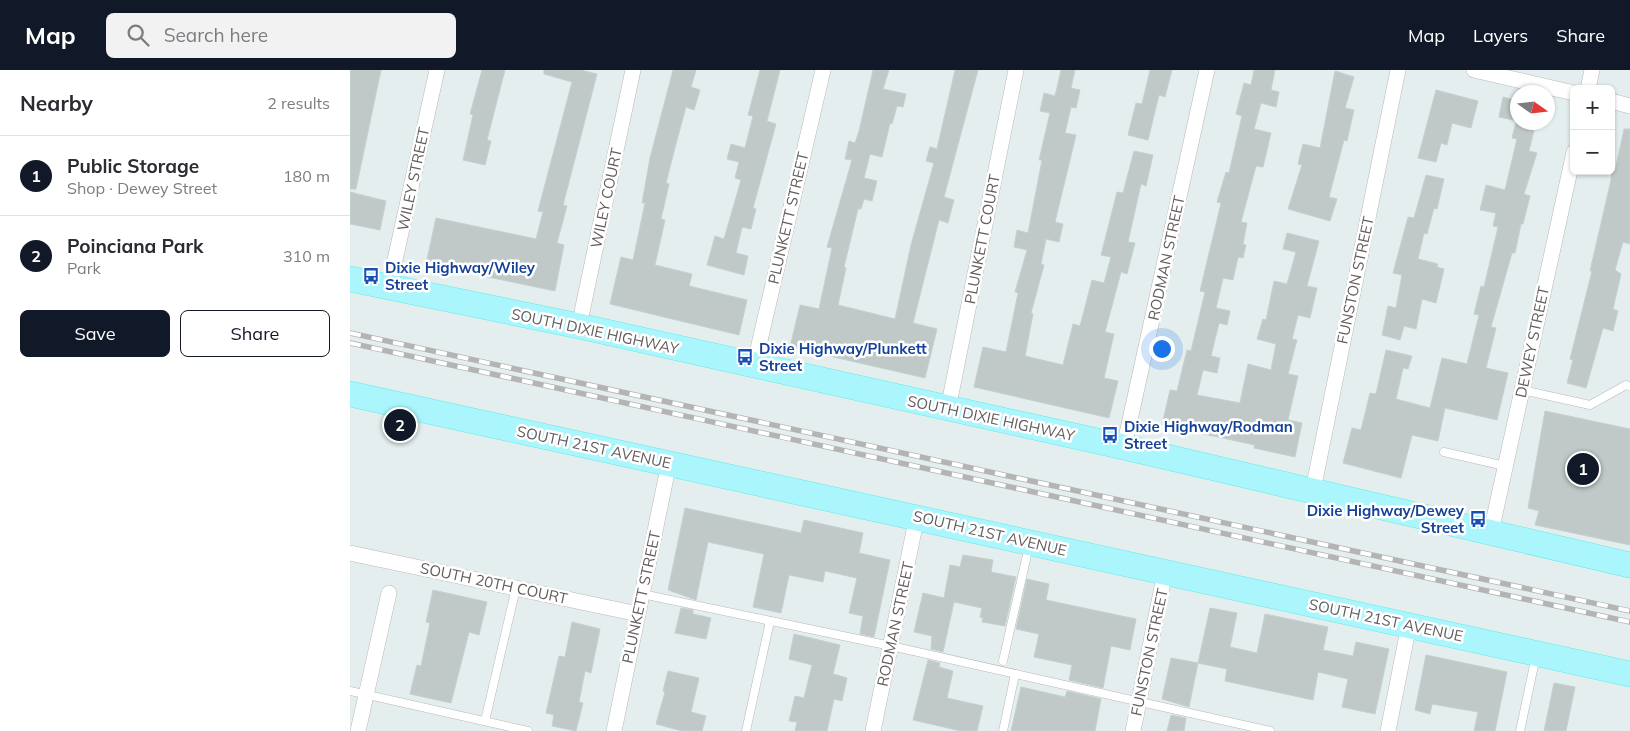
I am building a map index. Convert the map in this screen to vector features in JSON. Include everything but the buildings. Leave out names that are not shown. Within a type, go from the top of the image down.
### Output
[{"type":"main road","name":"SOUTH DIXIE HIGHWAY","points":[[350,279],[579,326],[1124,447],[1630,565]]},
{"type":"main road","name":"SOUTH 21ST AVENUE","points":[[350,394],[917,516],[1630,674]]},
{"type":"street","name":"WILEY STREET","points":[[389,287],[437,70]]},
{"type":"street","name":"WILEY COURT","points":[[579,326],[633,70]]},
{"type":"street","name":"PLUNKETT STREET","points":[[754,366],[823,70]]},
{"type":"street","name":"PLUNKETT COURT","points":[[948,409],[1016,70]]},
{"type":"street","name":"RODMAN STREET","points":[[1124,447],[1207,70]]},
{"type":"street","name":"FUNSTON STREET","points":[[1313,490],[1398,70]]},
{"type":"street","points":[[1474,70],[1570,92]]},
{"type":"street","points":[[1589,85],[1592,70]]},
{"type":"street","points":[[1615,102],[1630,106]]},
{"type":"street","name":"DEWEY STREET","points":[[1491,532],[1570,170]]},
{"type":"street","name":"PLUNKETT STREET","points":[[614,731],[669,464]]},
{"type":"street","name":"RODMAN STREET","points":[[873,731],[917,516]]},
{"type":"street","name":"SOUTH 20TH COURT","points":[[350,553],[638,614]]},
{"type":"street","name":"FUNSTON STREET","points":[[1132,731],[1165,572]]},
{"type":"street","points":[[358,731],[389,594]]},
{"type":"street","points":[[1388,731],[1409,625]]},
{"type":"lane","points":[[1522,390],[1590,405],[1626,385],[1630,386]]},
{"type":"lane","points":[[1444,452],[1505,466]]},
{"type":"lane","points":[[1003,661],[1030,542]]},
{"type":"lane","points":[[485,721],[516,588]]},
{"type":"lane","points":[[642,594],[891,646],[1270,731]]},
{"type":"lane","points":[[746,731],[770,621]]},
{"type":"lane","points":[[1520,731],[1536,654]]},
{"type":"lane","points":[[1003,731],[1014,674]]},
{"type":"lane","points":[[350,691],[528,731]]},
{"type":"railway","points":[[350,333],[1630,611]]},
{"type":"railway","points":[[350,343],[1630,622]]},
{"type":"place","name":"Dixie Highway/Wiley Street","points":[[371,276]]},
{"type":"place","name":"Dixie Highway/Plunkett Street","points":[[745,357]]},
{"type":"place","name":"Poinciana Park","points":[[400,425]]},
{"type":"place","name":"Dixie Highway/Rodman Street","points":[[1110,435]]},
{"type":"place","name":"Public Storage","points":[[1583,469]]},
{"type":"place","name":"Dixie Highway/Dewey Street","points":[[1478,519]]}]
